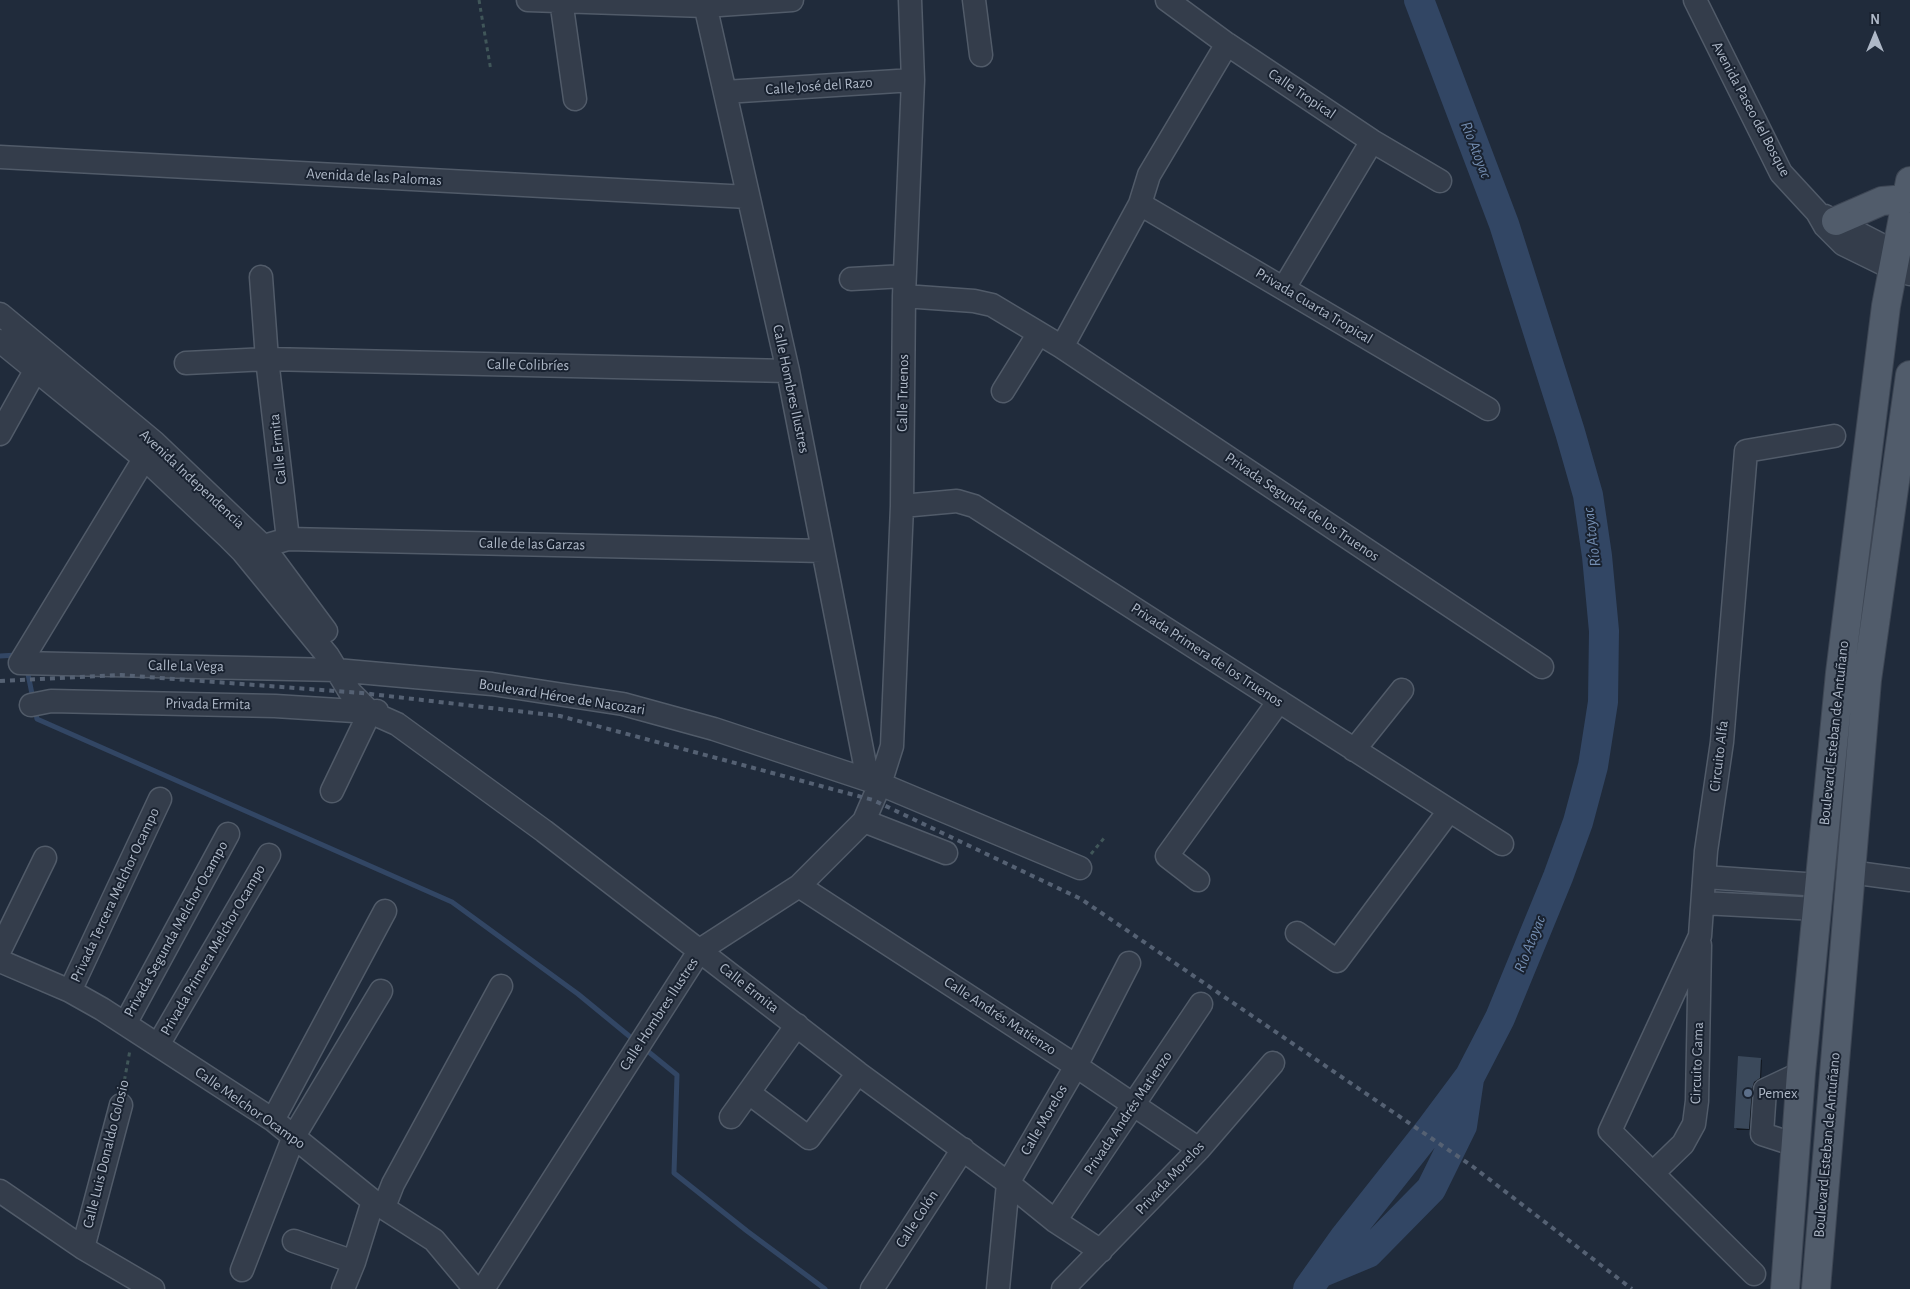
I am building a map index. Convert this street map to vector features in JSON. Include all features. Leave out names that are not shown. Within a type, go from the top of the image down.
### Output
[{"type":"main road","points":[[1826,216],[1882,201],[1908,190]]},
{"type":"main road","name":"Boulevard Esteban de Antuñano","points":[[1785,1289],[1802,1073],[1840,673],[1902,263],[1908,190]]},
{"type":"main road","name":"Boulevard Esteban de Antuñano","points":[[1816,1289],[1867,680],[1910,375]]},
{"type":"street","points":[[528,0],[705,3],[792,0]]},
{"type":"street","name":"Calle Truenos","points":[[874,782],[892,746],[902,506],[904,286],[913,80],[910,0]]},
{"type":"street","points":[[974,0],[981,55]]},
{"type":"street","name":"Calle Tropical","points":[[1167,0],[1227,44],[1372,141],[1440,181]]},
{"type":"street","name":"Avenida Paseo del Bosque","points":[[1695,0],[1781,173],[1826,216],[1902,263]]},
{"type":"street","points":[[561,1],[575,99]]},
{"type":"street","name":"Calle Hombres Ilustres","points":[[483,1289],[700,950],[799,886],[864,821],[874,782],[823,551],[788,371],[705,3]]},
{"type":"street","points":[[1062,347],[1140,204],[1149,176],[1227,44]]},
{"type":"street","name":"Calle José del Razo","points":[[725,92],[913,80]]},
{"type":"street","points":[[1284,288],[1372,141]]},
{"type":"street","name":"Avenida de las Palomas","points":[[0,156],[748,197]]},
{"type":"street","name":"Privada Cuarta Tropical","points":[[1140,204],[1488,409]]},
{"type":"street","name":"Calle Ermita","points":[[261,277],[288,539]]},
{"type":"street","name":"Privada Segunda de los Truenos","points":[[851,279],[904,286],[992,304],[1062,347],[1542,667]]},
{"type":"street","name":"Avenida Independencia","points":[[0,314],[43,363],[150,450],[253,549],[328,656],[344,672],[350,692],[383,715]]},
{"type":"street","points":[[1002,391],[1039,333]]},
{"type":"street","name":"Avenida Independencia","points":[[0,341],[43,363]]},
{"type":"street","name":"Calle Colibríes","points":[[186,363],[268,359],[788,371]]},
{"type":"street","points":[[0,434],[43,363]]},
{"type":"street","name":"Circuito Alfa","points":[[1653,1174],[1610,1131],[1700,936],[1706,851],[1722,742],[1746,451],[1834,436]]},
{"type":"street","name":"Calle La Vega","points":[[150,450],[20,663],[344,672]]},
{"type":"street","name":"Privada Primera de los Truenos","points":[[902,506],[957,501],[974,506],[1502,844]]},
{"type":"street","name":"Calle de las Garzas","points":[[253,549],[288,539],[823,551]]},
{"type":"street","name":"Boulevard Héroe de Nacozari","points":[[344,672],[492,684],[623,704],[714,729],[874,782],[1080,868]]},
{"type":"street","points":[[1354,750],[1402,690]]},
{"type":"street","name":"Privada Ermita","points":[[31,705],[51,701],[275,706],[383,715]]},
{"type":"street","points":[[1198,880],[1167,856],[1279,701]]},
{"type":"street","points":[[332,791],[383,715]]},
{"type":"street","name":"Calle Ermita","points":[[383,715],[544,831],[858,1073],[963,1149],[1055,1221],[1101,1251]]},
{"type":"street","name":"Privada Tercera Melchor Ocampo","points":[[70,991],[160,799]]},
{"type":"street","points":[[1297,933],[1337,961],[1449,811]]},
{"type":"street","points":[[864,821],[946,854]]},
{"type":"street","name":"Privada Segunda Melchor Ocampo","points":[[129,1027],[228,834]]},
{"type":"street","name":"Privada Primera Melchor Ocampo","points":[[158,1045],[268,856]]},
{"type":"street","points":[[0,950],[45,858]]},
{"type":"street","points":[[1850,872],[1910,880]]},
{"type":"street","points":[[1705,877],[1818,897]]},
{"type":"street","name":"Calle Andrés Matienzo","points":[[799,886],[1199,1148]]},
{"type":"street","points":[[1703,903],[1818,897]]},
{"type":"street","points":[[273,1120],[385,911]]},
{"type":"street","name":"Circuito Gama","points":[[1653,1174],[1683,1144],[1694,1124],[1698,1101],[1700,936]]},
{"type":"street","name":"Calle Melchor Ocampo","points":[[0,961],[70,991],[158,1045],[273,1120],[378,1204],[434,1240],[475,1289]]},
{"type":"street","name":"Calle Morelos","points":[[998,1289],[1008,1183],[1076,1066],[1129,964]]},
{"type":"street","points":[[343,1289],[378,1204],[393,1184],[501,986]]},
{"type":"street","points":[[242,1270],[294,1136],[381,991]]},
{"type":"street","name":"Privada Andrés Matienzo","points":[[1055,1221],[1201,1004]]},
{"type":"street","points":[[730,1117],[796,1025]]},
{"type":"street","name":"Privada Morelos","points":[[1063,1289],[1199,1148],[1274,1063]]},
{"type":"street","points":[[749,1093],[809,1138],[858,1073]]},
{"type":"street","points":[[1796,1146],[1762,1134],[1764,1090],[1802,1073]]},
{"type":"street","name":"Calle Luis Donaldo Colosio","points":[[82,1248],[121,1105]]},
{"type":"street","name":"Calle Colón","points":[[872,1289],[963,1149]]},
{"type":"street","points":[[1653,1174],[1754,1274]]},
{"type":"street","points":[[0,1191],[82,1248],[153,1289]]},
{"type":"street","points":[[294,1241],[354,1262]]},
{"type":"path","points":[[479,0],[491,71]]},
{"type":"path","name":"Calle Luis Donaldo Colosio","points":[[121,1105],[129,1027]]},
{"type":"building","name":"Pemex","points":[[1738,1056],[1761,1058],[1760,1078],[1754,1082],[1752,1089],[1749,1129],[1734,1128]]},
{"type":"waterway","name":"Río Atoyac","points":[[1308,1289],[1345,1237],[1470,1076],[1500,1018],[1558,877],[1578,822],[1593,766],[1603,702],[1604,631],[1597,556],[1588,495],[1504,224],[1419,0]]},
{"type":"waterway","points":[[0,656],[17,655]]},
{"type":"waterway","points":[[27,669],[33,699]]},
{"type":"waterway","points":[[35,710],[37,719],[452,902],[578,994],[634,1040]]},
{"type":"waterway","points":[[645,1049],[677,1075],[674,1173],[747,1231],[825,1289]]},
{"type":"waterway","name":"Río Atoyac","points":[[1320,1273],[1368,1253],[1431,1189],[1462,1126],[1469,1079]]},
{"type":"railway","points":[[0,681],[121,675],[362,693],[560,716],[873,800],[1081,899],[1472,1166],[1632,1289]]},
{"type":"place","name":"Pemex","points":[[1748,1093]]}]
